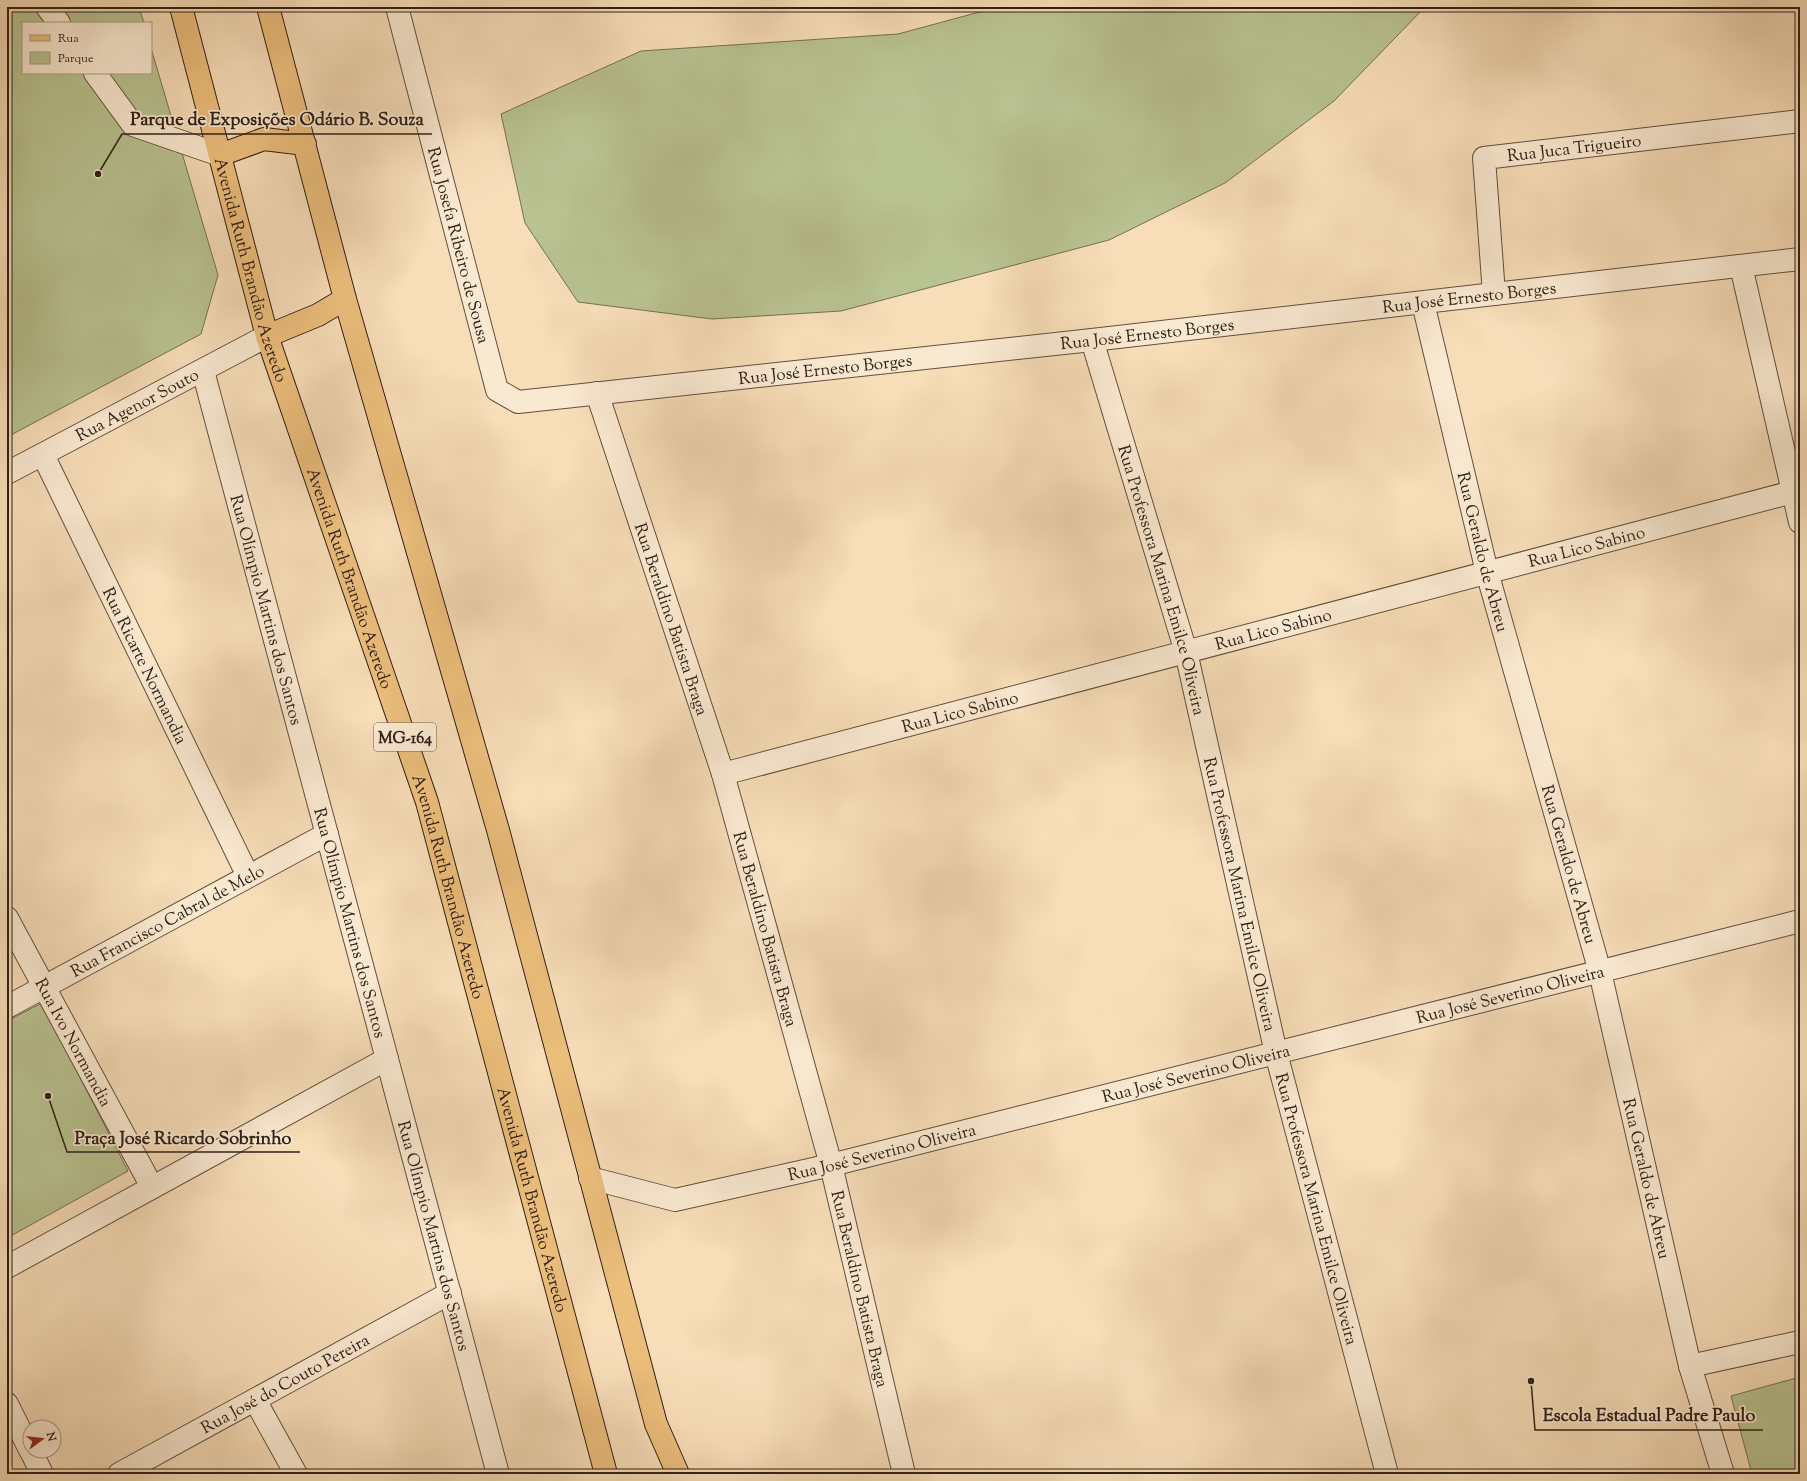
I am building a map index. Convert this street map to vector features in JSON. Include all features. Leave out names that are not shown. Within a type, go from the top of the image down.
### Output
[{"type":"main road","name":"Avenida Ruth Brandão Azeredo","points":[[181,7],[267,336],[427,802],[606,1474]]},
{"type":"main road","points":[[270,10],[345,299],[498,830],[656,1424],[678,1474]]},
{"type":"main road","points":[[220,155],[264,138],[305,144]]},
{"type":"main road","points":[[267,336],[318,315],[345,299]]},
{"type":"street","points":[[47,7],[58,22]]},
{"type":"street","name":"Rua Josefa Ribeiro de Sousa","points":[[398,7],[497,390]]},
{"type":"street","points":[[96,74],[133,125],[220,155]]},
{"type":"street","name":"Rua Juca Trigueiro","points":[[1494,294],[1484,158],[1800,121]]},
{"type":"street","name":"Rua José Ernesto Borges","points":[[497,390],[518,402],[1092,340],[1800,259]]},
{"type":"street","points":[[1741,266],[1797,491],[1800,522]]},
{"type":"street","name":"Rua Geraldo de Abreu","points":[[1423,303],[1487,572],[1600,972],[1690,1366],[1723,1474]]},
{"type":"street","name":"Rua Agenor Souto","points":[[7,473],[267,336]]},
{"type":"street","name":"Rua Professora Marina Emilce Oliveira","points":[[1092,340],[1186,652],[1276,1053],[1388,1474]]},
{"type":"street","name":"Rua Olímpio Martins dos Santos","points":[[203,371],[498,1474]]},
{"type":"street","name":"Rua Beraldino Batista Braga","points":[[597,393],[723,774],[831,1165],[904,1474]]},
{"type":"street","name":"Rua Ricarte Normandia","points":[[43,455],[248,876]]},
{"type":"street","name":"Rua Lico Sabino","points":[[723,774],[1797,491]]},
{"type":"street","name":"Rua Francisco Cabral de Melo","points":[[7,1007],[327,834]]},
{"type":"street","name":"Rua Ivo Normandia","points":[[7,918],[152,1187]]},
{"type":"street","name":"Rua José Severino Oliveira","points":[[590,1178],[675,1200],[831,1165],[1800,921]]},
{"type":"street","points":[[7,1267],[387,1059]]},
{"type":"street","name":"Rua José do Couto Pereira","points":[[119,1474],[450,1293]]},
{"type":"street","points":[[1690,1366],[1800,1342]]},
{"type":"street","points":[[255,1400],[296,1474]]},
{"type":"street","points":[[7,1404],[22,1434]]},
{"type":"street","points":[[34,1459],[42,1474]]},
{"type":"green space","points":[[7,7],[139,7],[144,22],[22,22],[22,74],[152,74],[152,51],[218,275],[201,334],[7,437]]},
{"type":"green space","points":[[998,7],[1425,7],[1334,101],[1225,183],[1109,240],[841,311],[712,319],[578,302],[525,223],[501,114],[641,51],[898,34]]},
{"type":"green space","points":[[42,1003],[128,1171],[7,1238],[7,1021]]},
{"type":"green space","points":[[1800,1377],[1800,1474],[1752,1474],[1731,1396]]},
{"type":"place","name":"Parque de Exposições Odário B. Souza","points":[[98,174]]},
{"type":"place","name":"Praça José Ricardo Sobrinho","points":[[48,1096]]},
{"type":"place","name":"Escola Estadual Padre Paulo","points":[[1531,1381]]}]
